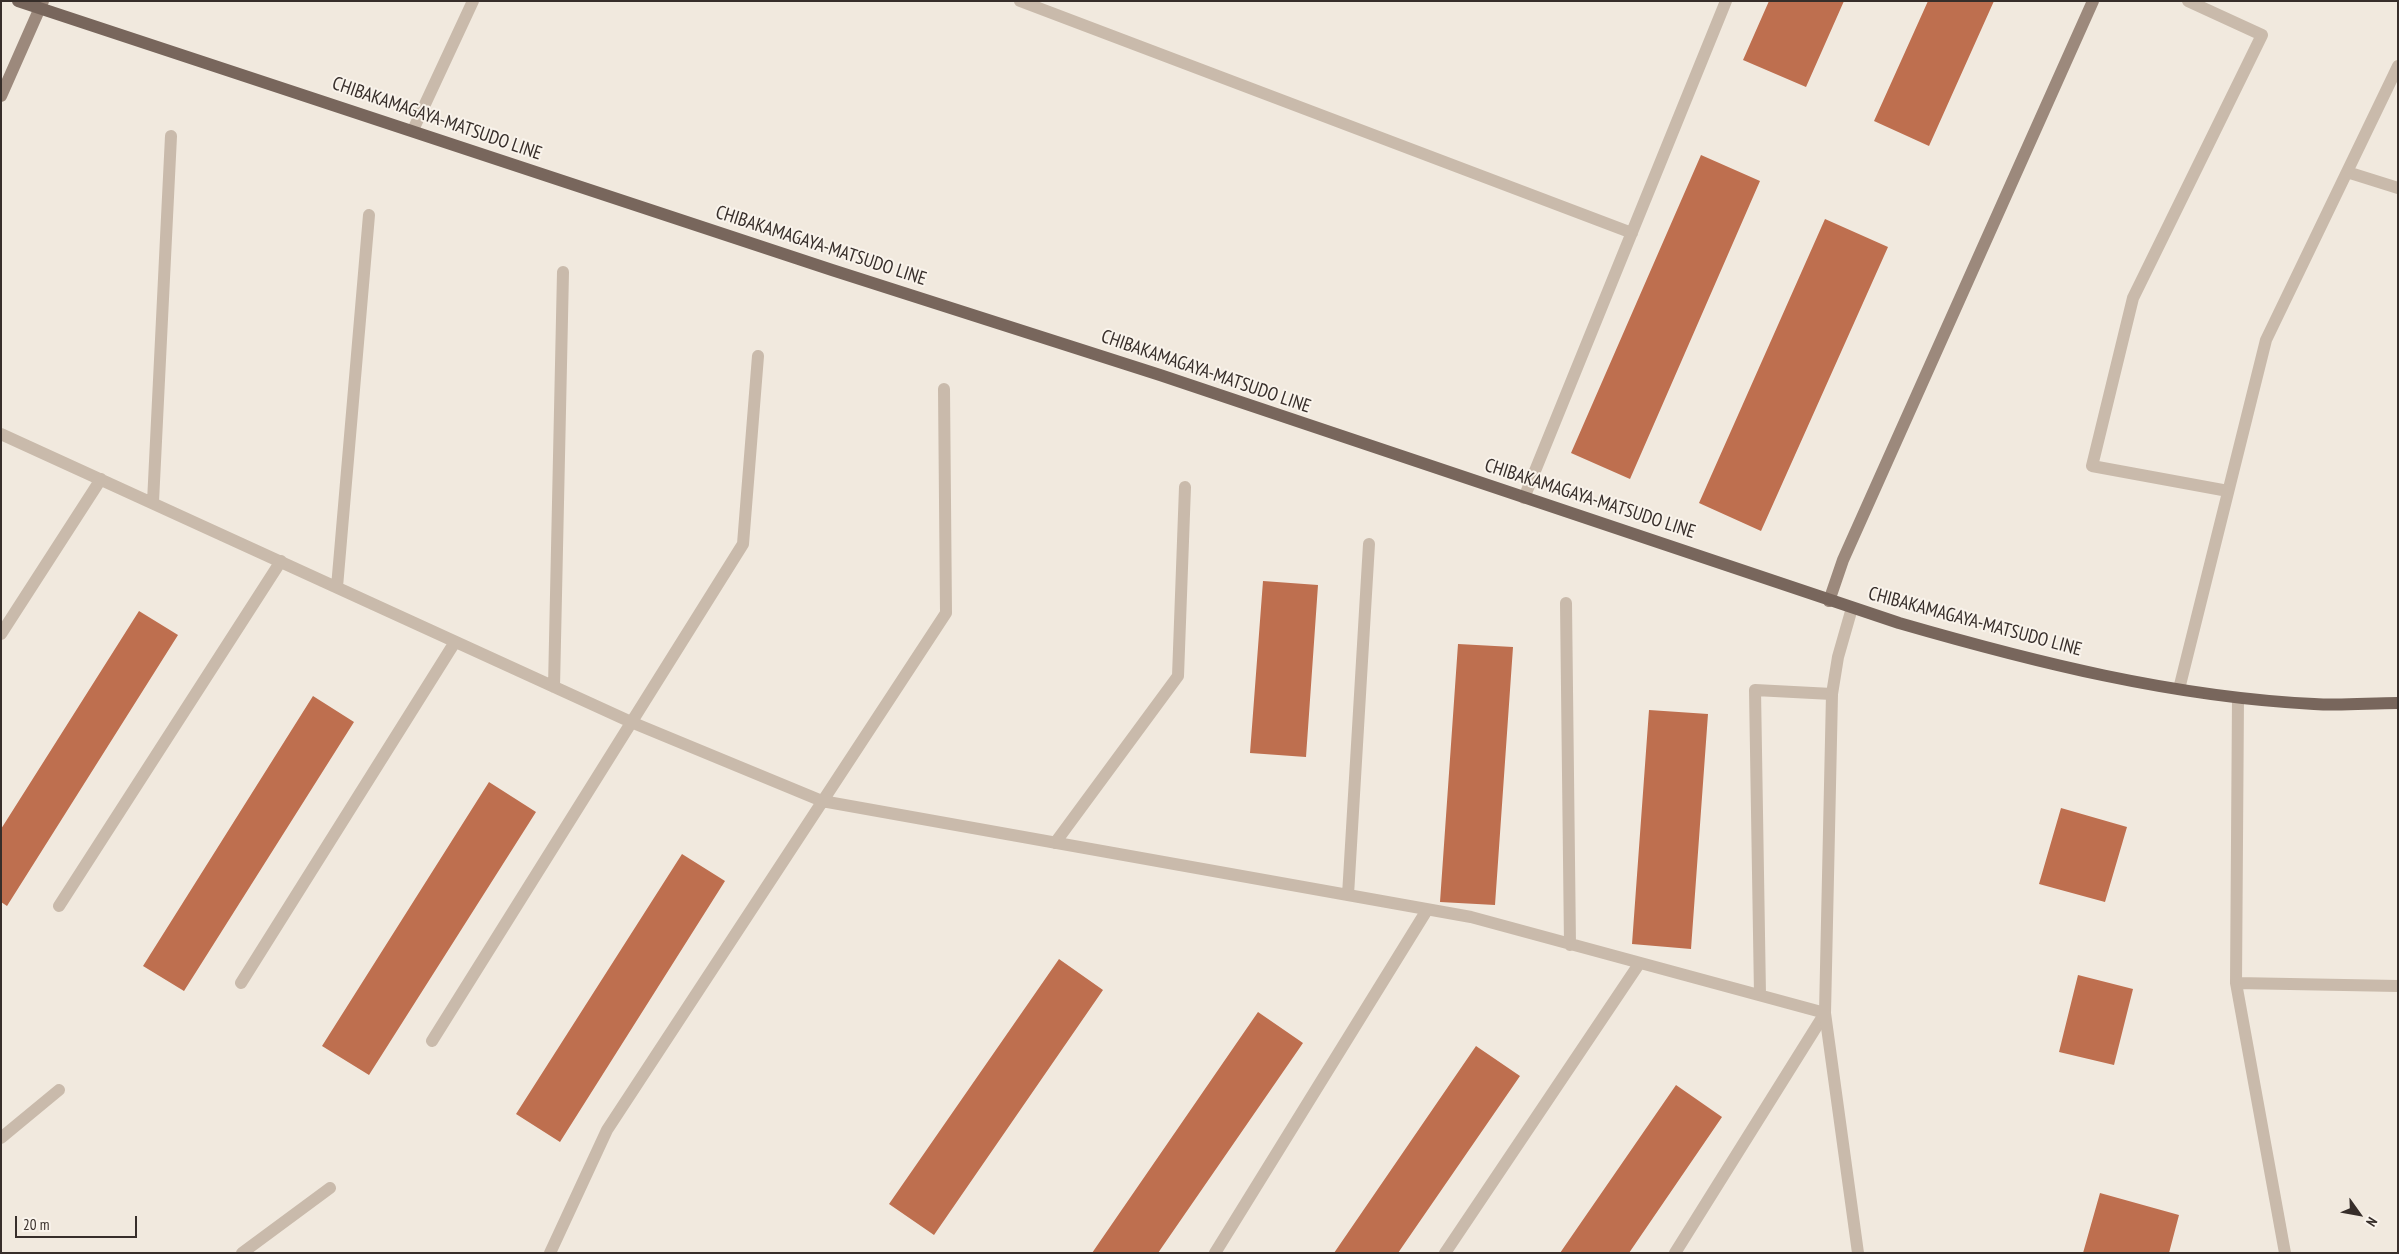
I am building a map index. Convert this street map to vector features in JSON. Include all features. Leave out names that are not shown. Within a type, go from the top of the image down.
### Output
[{"type":"main road","name":"CHIBAKAMAGAYA-MATSUDO LINE","points":[[18,1],[42,5],[804,261],[1160,375],[1524,498],[1730,565],[1830,601],[1991,650],[2070,668],[2179,689],[2238,698],[2316,704],[2398,703]]},
{"type":"street","points":[[413,130],[473,1]]},
{"type":"street","points":[[1020,1],[1632,233]]},
{"type":"street","points":[[1524,498],[1726,1]]},
{"type":"street","points":[[1830,601],[1846,553],[2093,1]]},
{"type":"street","points":[[2188,1],[2262,34],[2132,298],[2092,466],[2228,491]]},
{"type":"street","points":[[1,96],[42,5]]},
{"type":"street","points":[[2179,689],[2266,340],[2398,66]]},
{"type":"street","points":[[152,502],[171,136]]},
{"type":"street","points":[[2347,172],[2398,188]]},
{"type":"street","points":[[337,587],[369,215]]},
{"type":"street","points":[[554,687],[563,272]]},
{"type":"street","points":[[432,1041],[742,544],[758,356]]},
{"type":"street","points":[[550,1253],[607,1130],[946,614],[944,388]]},
{"type":"street","points":[[1,434],[101,478],[631,722],[822,802],[1471,918],[1638,964],[1760,994],[1825,1014]]},
{"type":"street","points":[[1,634],[101,478]]},
{"type":"street","points":[[1055,843],[1178,676],[1185,487]]},
{"type":"street","points":[[1348,895],[1369,544]]},
{"type":"street","points":[[59,906],[280,561]]},
{"type":"street","points":[[1566,602],[1570,945]]},
{"type":"street","points":[[1852,608],[1838,658],[1832,694],[1825,1014],[1858,1253]]},
{"type":"street","points":[[241,983],[455,642]]},
{"type":"street","points":[[1760,994],[1755,690],[1832,694]]},
{"type":"street","points":[[2238,698],[2236,983],[2285,1253]]},
{"type":"street","points":[[1215,1253],[1427,910]]},
{"type":"street","points":[[1445,1253],[1638,964]]},
{"type":"street","points":[[2236,983],[2398,986]]},
{"type":"street","points":[[1675,1253],[1825,1014]]},
{"type":"street","points":[[1,1138],[59,1090]]},
{"type":"street","points":[[242,1253],[330,1188]]},
{"type":"building","points":[[1769,1],[1844,1],[1806,87],[1743,60]]},
{"type":"building","points":[[1928,1],[1994,1],[1929,146],[1874,121]]},
{"type":"building","points":[[1701,155],[1760,181],[1630,479],[1571,453]]},
{"type":"building","points":[[1825,219],[1888,247],[1761,531],[1699,503]]},
{"type":"building","points":[[1263,581],[1318,585],[1306,757],[1250,753]]},
{"type":"building","points":[[139,611],[178,635],[7,906],[1,902],[1,829]]},
{"type":"building","points":[[1458,644],[1513,647],[1495,905],[1440,902]]},
{"type":"building","points":[[313,696],[354,722],[184,991],[143,966]]},
{"type":"building","points":[[1649,710],[1708,714],[1691,949],[1632,944]]},
{"type":"building","points":[[489,782],[536,812],[369,1075],[322,1046]]},
{"type":"building","points":[[2061,808],[2127,827],[2105,902],[2039,884]]},
{"type":"building","points":[[682,854],[725,881],[560,1142],[516,1114]]},
{"type":"building","points":[[1059,959],[1103,990],[934,1235],[889,1204]]},
{"type":"building","points":[[2078,975],[2133,989],[2114,1065],[2059,1052]]},
{"type":"building","points":[[1258,1012],[1303,1043],[1158,1253],[1092,1253]]},
{"type":"building","points":[[1476,1046],[1520,1076],[1398,1253],[1334,1253]]},
{"type":"building","points":[[1676,1085],[1722,1117],[1629,1253],[1560,1253]]},
{"type":"building","points":[[2100,1193],[2179,1215],[2169,1253],[2083,1253]]}]
